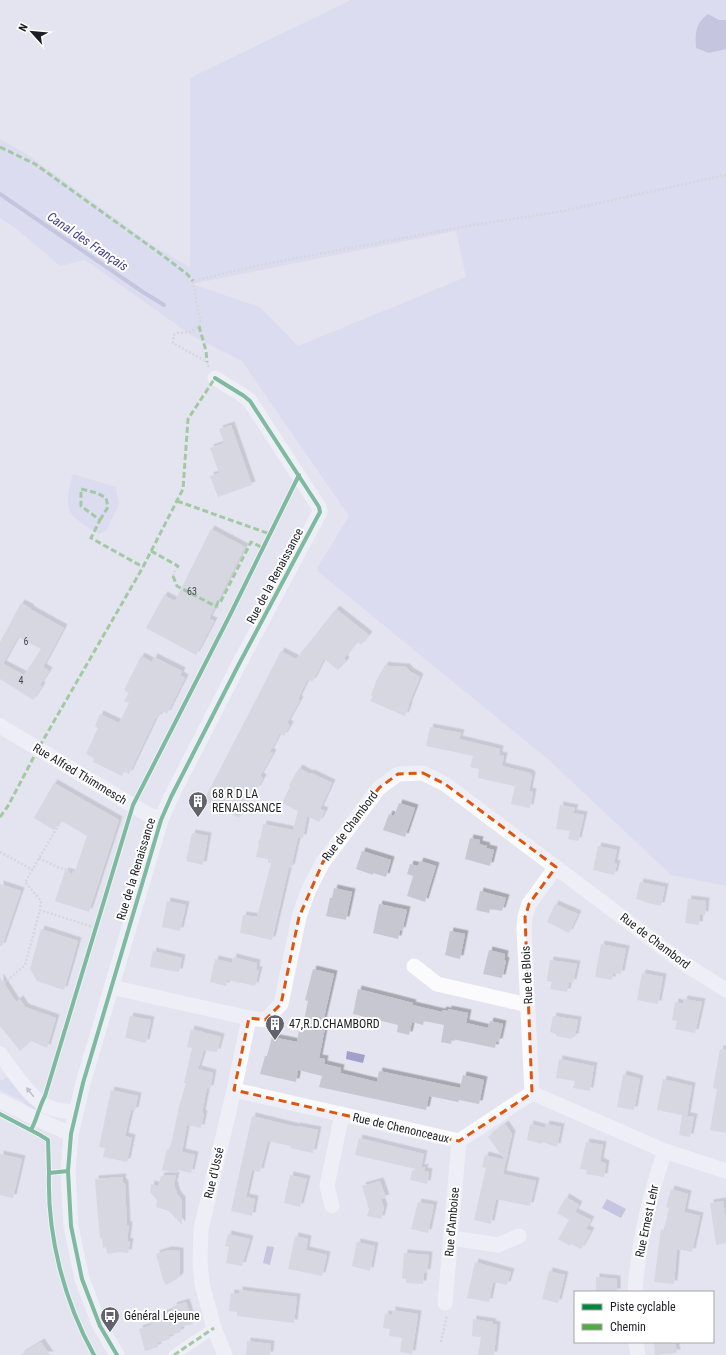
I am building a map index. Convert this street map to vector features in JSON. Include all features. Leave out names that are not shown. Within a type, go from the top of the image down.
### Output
[{"type":"street","name":"Rue de la Renaissance","points":[[117,1355],[100,1326],[82,1278],[71,1226],[68,1171],[71,1134],[83,1083],[162,820],[171,797],[320,512],[315,500],[250,401],[215,378]]},
{"type":"street","name":"Rue Alfred Thimmesch","points":[[0,726],[147,814],[162,820]]},
{"type":"street","name":"Rue de Chambord","points":[[111,987],[248,1018],[266,1020],[281,1004],[299,917],[308,891],[323,862],[379,788],[398,774],[423,773],[445,784],[683,962],[726,990]]},
{"type":"street","name":"Rue de Blois","points":[[532,1093],[524,929],[529,904],[556,867]]},
{"type":"street","points":[[414,966],[437,984],[528,1005]]},
{"type":"street","name":"Rue d'Ussé","points":[[225,1355],[214,1328],[202,1284],[200,1262],[201,1229],[234,1090],[248,1018]]},
{"type":"street","points":[[0,1054],[40,1104],[51,1109],[76,1113]]},
{"type":"street","name":"Rue de Chenonceaux","points":[[234,1090],[459,1141],[532,1093]]},
{"type":"street","points":[[532,1093],[665,1151],[726,1171]]},
{"type":"street","points":[[0,1101],[71,1134]]},
{"type":"street","points":[[332,1206],[327,1186],[342,1114]]},
{"type":"street","name":"Rue d'Amboise","points":[[445,1303],[459,1141]]},
{"type":"street","name":"Rue Ernest Lehr","points":[[635,1291],[639,1251],[646,1212],[665,1151]]},
{"type":"street","points":[[451,1238],[498,1245],[519,1236]]},
{"type":"street","points":[[174,1355],[214,1328]]},
{"type":"street","points":[[636,1343],[638,1355]]},
{"type":"path","points":[[215,378],[207,362],[173,343],[174,335],[176,333],[191,332],[199,326],[201,320],[193,281],[275,262],[473,225],[558,212],[726,175]]},
{"type":"path","points":[[173,576],[175,570]]},
{"type":"path","points":[[217,608],[221,610]]},
{"type":"path","points":[[4,983],[25,965],[41,902],[25,882],[61,821]]},
{"type":"path","points":[[0,852],[33,870]]},
{"type":"path","points":[[39,858],[57,867],[74,872]]},
{"type":"path","points":[[40,910],[96,928]]},
{"type":"path","points":[[441,1342],[447,1313],[445,1303]]},
{"type":"highlighted area","points":[[423,773],[445,784],[556,867],[529,904],[525,917],[532,1093],[459,1141],[234,1090],[249,1018],[265,1020],[281,1004],[299,917],[323,862],[379,788],[398,774]]},
{"type":"shaded area","points":[[351,0],[726,0],[726,886],[671,875],[549,760],[316,570],[349,516],[242,361],[194,337],[85,260],[60,266],[18,230],[0,218],[0,139],[25,153],[155,247],[190,267],[190,78]],"holes":[[[456,231],[466,277],[298,346],[260,307],[192,284]]]},
{"type":"shaded area","points":[[708,14],[719,20],[726,20],[726,49],[709,53],[696,48],[698,25],[700,21]]},
{"type":"shaded area","points":[[73,474],[116,487],[119,505],[106,531],[99,534],[78,521],[71,514],[68,506],[68,497]]},
{"type":"shaded area","points":[[347,1051],[365,1055],[363,1063],[346,1059]]},
{"type":"shaded area","points":[[8,1076],[37,1109],[36,1112],[28,1108],[23,1101],[0,1090],[0,1079],[2,1081]]},
{"type":"shaded area","points":[[607,1199],[626,1209],[621,1218],[602,1208]]},
{"type":"shaded area","points":[[267,1246],[274,1247],[270,1265],[263,1263]]},
{"type":"building","points":[[231,425],[252,485],[218,497],[210,476],[219,473],[210,448],[224,443],[219,429]]},
{"type":"building","points":[[211,529],[245,547],[209,619],[214,621],[196,655],[146,628],[164,595],[175,601]]},
{"type":"building","points":[[21,603],[64,628],[43,667],[49,671],[33,700],[0,679],[0,642]],"holes":[[[18,637],[41,649],[24,675],[3,664]]]},
{"type":"building","points":[[336,609],[369,635],[361,645],[357,642],[344,658],[346,661],[338,670],[324,659],[312,682],[308,679],[298,699],[300,700],[287,723],[290,725],[284,736],[280,733],[270,752],[273,753],[260,776],[263,778],[257,789],[252,787],[242,805],[245,807],[239,818],[204,800],[281,651],[296,659]]},
{"type":"building","points":[[141,656],[152,662],[154,657],[182,671],[180,675],[185,678],[167,714],[162,711],[158,718],[156,717],[129,774],[124,771],[122,776],[93,762],[94,758],[86,754],[98,728],[95,726],[100,714],[119,723],[129,703],[124,701],[129,693],[124,690]]},
{"type":"building","points":[[385,665],[406,667],[420,677],[405,716],[370,701],[373,697],[371,696],[376,681]]},
{"type":"building","points":[[430,727],[461,733],[459,739],[500,749],[499,755],[504,756],[502,766],[530,773],[532,776],[529,791],[533,792],[530,808],[511,804],[515,786],[478,778],[479,769],[470,767],[473,756],[426,746]]},
{"type":"building","points":[[299,768],[332,783],[320,809],[325,811],[319,822],[307,816],[303,838],[298,837],[291,868],[289,867],[272,940],[240,933],[243,915],[257,917],[271,863],[268,863],[268,859],[256,857],[263,824],[293,830],[298,811],[282,803],[290,787],[289,785]]},
{"type":"building","points":[[54,783],[119,820],[89,912],[55,901],[65,871],[74,874],[87,836],[60,820],[54,830],[34,818]]},
{"type":"building","points":[[399,803],[415,808],[405,837],[383,830],[389,814],[394,816]]},
{"type":"building","points":[[560,805],[575,808],[573,813],[584,815],[578,841],[568,839],[570,831],[556,829]]},
{"type":"building","points":[[192,833],[208,836],[203,865],[186,861]]},
{"type":"building","points":[[470,838],[480,840],[479,844],[494,850],[490,866],[465,859]]},
{"type":"building","points":[[598,846],[617,850],[614,863],[617,864],[614,875],[593,870]]},
{"type":"building","points":[[362,851],[391,860],[386,877],[373,873],[373,875],[356,869]]},
{"type":"building","points":[[420,861],[436,866],[425,902],[407,896],[413,876],[407,874],[410,864],[418,866]]},
{"type":"building","points":[[640,882],[665,887],[661,906],[636,899]]},
{"type":"building","points":[[0,884],[21,891],[2,946],[0,946]]},
{"type":"building","points":[[334,888],[352,892],[346,920],[326,916]]},
{"type":"building","points":[[480,891],[506,898],[502,911],[490,909],[489,913],[476,910]]},
{"type":"building","points":[[688,899],[706,901],[705,915],[700,914],[699,925],[685,923]]},
{"type":"building","points":[[167,901],[186,905],[180,931],[162,927]]},
{"type":"building","points":[[379,904],[407,910],[402,931],[400,930],[398,939],[373,933]]},
{"type":"building","points":[[555,904],[578,914],[569,933],[547,922]]},
{"type":"building","points":[[41,929],[78,941],[64,990],[37,981],[30,969]]},
{"type":"building","points":[[450,931],[465,934],[460,959],[445,955]]},
{"type":"building","points":[[601,944],[626,949],[621,974],[613,973],[612,980],[595,977]]},
{"type":"building","points":[[489,950],[505,954],[504,960],[506,961],[502,978],[483,974]]},
{"type":"building","points":[[153,951],[182,958],[179,972],[150,967]]},
{"type":"building","points":[[233,957],[257,963],[256,970],[259,970],[255,986],[227,980],[226,986],[210,982],[215,959],[232,963]]},
{"type":"building","points":[[550,960],[577,964],[573,983],[569,982],[567,992],[550,989],[552,982],[547,981]]},
{"type":"building","points":[[313,969],[334,974],[323,1022],[326,1023],[319,1058],[325,1059],[324,1064],[341,1068],[340,1073],[377,1082],[379,1071],[460,1088],[463,1075],[484,1080],[479,1104],[459,1100],[458,1102],[429,1096],[426,1110],[319,1087],[322,1076],[298,1070],[296,1082],[260,1074],[272,1037],[297,1042],[299,1030],[302,1031],[308,1001],[305,1000]]},
{"type":"building","points":[[642,973],[663,977],[658,1004],[637,1000]]},
{"type":"building","points":[[0,977],[16,1002],[20,999],[25,1007],[56,1018],[47,1048],[31,1041],[20,1051],[0,1026]]},
{"type":"building","points":[[358,989],[442,1012],[443,1010],[448,1011],[448,1009],[468,1013],[466,1023],[488,1028],[490,1021],[503,1024],[499,1042],[496,1042],[495,1048],[452,1039],[451,1044],[441,1042],[444,1025],[424,1021],[423,1025],[412,1022],[409,1035],[397,1032],[398,1025],[353,1014]]},
{"type":"building","points":[[684,999],[702,1002],[695,1033],[675,1029],[677,1021],[672,1020],[675,1002],[683,1004]]},
{"type":"building","points":[[130,1016],[151,1020],[146,1043],[125,1038]]},
{"type":"building","points":[[553,1016],[578,1020],[575,1037],[572,1039],[556,1036],[556,1034],[550,1032]]},
{"type":"building","points":[[191,1029],[221,1037],[217,1052],[204,1050],[198,1069],[213,1073],[210,1089],[207,1088],[202,1113],[204,1114],[201,1128],[187,1125],[182,1152],[195,1155],[191,1173],[178,1170],[177,1173],[162,1170],[167,1149],[170,1149],[186,1083],[184,1083],[192,1048],[187,1047]]},
{"type":"building","points":[[720,1049],[726,1050],[726,1133],[710,1130],[717,1089],[713,1088]]},
{"type":"building","points":[[559,1059],[594,1066],[590,1091],[573,1088],[575,1081],[556,1078]]},
{"type":"building","points":[[623,1074],[640,1079],[634,1110],[617,1107]]},
{"type":"building","points":[[663,1079],[692,1086],[687,1116],[657,1110]]},
{"type":"building","points":[[111,1090],[138,1096],[135,1111],[131,1110],[125,1136],[132,1138],[127,1162],[103,1157],[105,1148],[99,1147]]},
{"type":"building","points":[[682,1115],[694,1117],[690,1137],[679,1135]]},
{"type":"building","points":[[252,1116],[297,1127],[318,1130],[313,1153],[268,1141],[260,1172],[252,1170],[246,1197],[255,1199],[252,1216],[231,1211]]},
{"type":"building","points":[[505,1124],[512,1134],[503,1174],[536,1181],[530,1206],[496,1199],[491,1224],[474,1220],[486,1168],[482,1167],[485,1155],[505,1160],[488,1137]]},
{"type":"building","points":[[530,1124],[545,1128],[546,1124],[561,1127],[557,1147],[542,1142],[542,1144],[527,1140]]},
{"type":"building","points":[[359,1138],[424,1154],[421,1168],[425,1167],[424,1171],[429,1172],[427,1184],[410,1180],[412,1171],[416,1169],[355,1155]]},
{"type":"building","points":[[586,1142],[603,1145],[600,1161],[606,1164],[604,1177],[586,1174],[587,1170],[580,1169]]},
{"type":"building","points":[[0,1154],[22,1159],[13,1198],[0,1195]]},
{"type":"building","points":[[176,1175],[174,1184],[177,1194],[182,1200],[182,1225],[169,1211],[156,1207],[157,1200],[150,1192],[151,1184],[158,1186],[161,1176]]},
{"type":"building","points":[[290,1175],[307,1179],[300,1207],[284,1203]]},
{"type":"building","points":[[123,1177],[122,1181],[125,1184],[127,1225],[129,1225],[127,1241],[130,1242],[128,1253],[120,1252],[107,1254],[106,1247],[103,1248],[102,1239],[100,1238],[95,1179]]},
{"type":"building","points":[[380,1181],[386,1198],[381,1199],[384,1208],[381,1219],[367,1216],[369,1209],[362,1186]]},
{"type":"building","points":[[671,1189],[688,1194],[684,1212],[700,1216],[692,1252],[677,1249],[674,1284],[654,1282],[661,1229],[664,1230],[669,1208],[666,1207]]},
{"type":"building","points":[[566,1197],[579,1205],[575,1212],[591,1220],[586,1229],[591,1231],[581,1249],[571,1244],[570,1246],[558,1239],[569,1220],[557,1213]]},
{"type":"building","points":[[723,1201],[726,1220],[726,1243],[716,1245],[710,1203]]},
{"type":"building","points":[[418,1202],[434,1205],[428,1233],[411,1229]]},
{"type":"building","points":[[228,1234],[250,1239],[242,1266],[226,1263],[229,1247],[225,1246]]},
{"type":"building","points":[[295,1236],[308,1239],[306,1250],[327,1255],[322,1276],[288,1269]]},
{"type":"building","points":[[357,1242],[375,1246],[370,1271],[352,1266]]},
{"type":"building","points":[[168,1250],[180,1251],[180,1276],[166,1285],[163,1280],[156,1254]]},
{"type":"building","points":[[404,1253],[429,1255],[427,1273],[424,1272],[423,1284],[406,1283],[406,1279],[402,1278]]},
{"type":"building","points":[[475,1262],[511,1272],[507,1285],[493,1282],[489,1302],[467,1298]]},
{"type":"building","points":[[549,1271],[565,1275],[558,1303],[542,1299]]},
{"type":"building","points":[[596,1277],[617,1279],[617,1291],[596,1291]]},
{"type":"building","points":[[239,1290],[297,1297],[294,1323],[237,1316],[237,1312],[229,1311],[231,1293],[239,1294]]},
{"type":"building","points":[[186,1302],[193,1324],[180,1327],[181,1332],[169,1335],[170,1339],[157,1343],[158,1347],[145,1351],[139,1329],[152,1325],[150,1321],[163,1317],[162,1314],[174,1310],[173,1306]]},
{"type":"building","points":[[392,1310],[418,1314],[412,1354],[400,1352],[402,1338],[389,1336],[390,1329],[383,1328],[385,1314],[392,1315]]},
{"type":"building","points":[[473,1319],[493,1322],[492,1324],[497,1325],[494,1355],[478,1355],[481,1337],[472,1336]]},
{"type":"building","points":[[247,1341],[271,1344],[270,1355],[246,1355]]},
{"type":"building","points":[[41,1342],[50,1355],[20,1355]]},
{"type":"building","points":[[654,1343],[675,1343],[677,1353],[655,1355]]},
{"type":"waterway","name":"Canal des Français","points":[[0,194],[164,305]]},
{"type":"marked path","points":[[0,147],[35,164],[158,252],[187,274],[193,281]]},
{"type":"marked path","points":[[199,326],[206,351],[207,362]]},
{"type":"marked path","points":[[0,817],[8,806],[38,749],[143,567],[183,489],[188,419],[215,378]]},
{"type":"marked path","points":[[100,520],[108,507],[106,498],[97,493],[81,489],[81,506],[100,520],[91,538],[143,567]]},
{"type":"marked path","points":[[177,501],[270,534]]},
{"type":"marked path","points":[[216,607],[218,602],[220,603],[251,542],[263,548]]},
{"type":"marked path","points":[[151,551],[178,566],[175,570]]},
{"type":"marked path","points":[[173,576],[177,586],[217,607]]},
{"type":"marked path","points":[[174,1355],[214,1328]]},
{"type":"cycle path","points":[[117,1355],[100,1326],[82,1279],[71,1226],[68,1171],[71,1134],[83,1083],[161,820],[171,797],[239,664],[320,512],[319,507],[250,401],[215,378]]},
{"type":"cycle path","points":[[31,1130],[45,1096],[133,805],[230,615],[299,475]]},
{"type":"cycle path","points":[[0,1114],[48,1140],[49,1173],[68,1171]]},
{"type":"cycle path","points":[[49,1173],[49,1196],[54,1244],[66,1290],[83,1334],[94,1355]]},
{"type":"place","name":"68 R D LA RENAISSANCE","points":[[198,818]]},
{"type":"place","name":"47,R.D.CHAMBORD","points":[[275,1041]]},
{"type":"place","name":"Général Lejeune","points":[[110,1333]]}]
